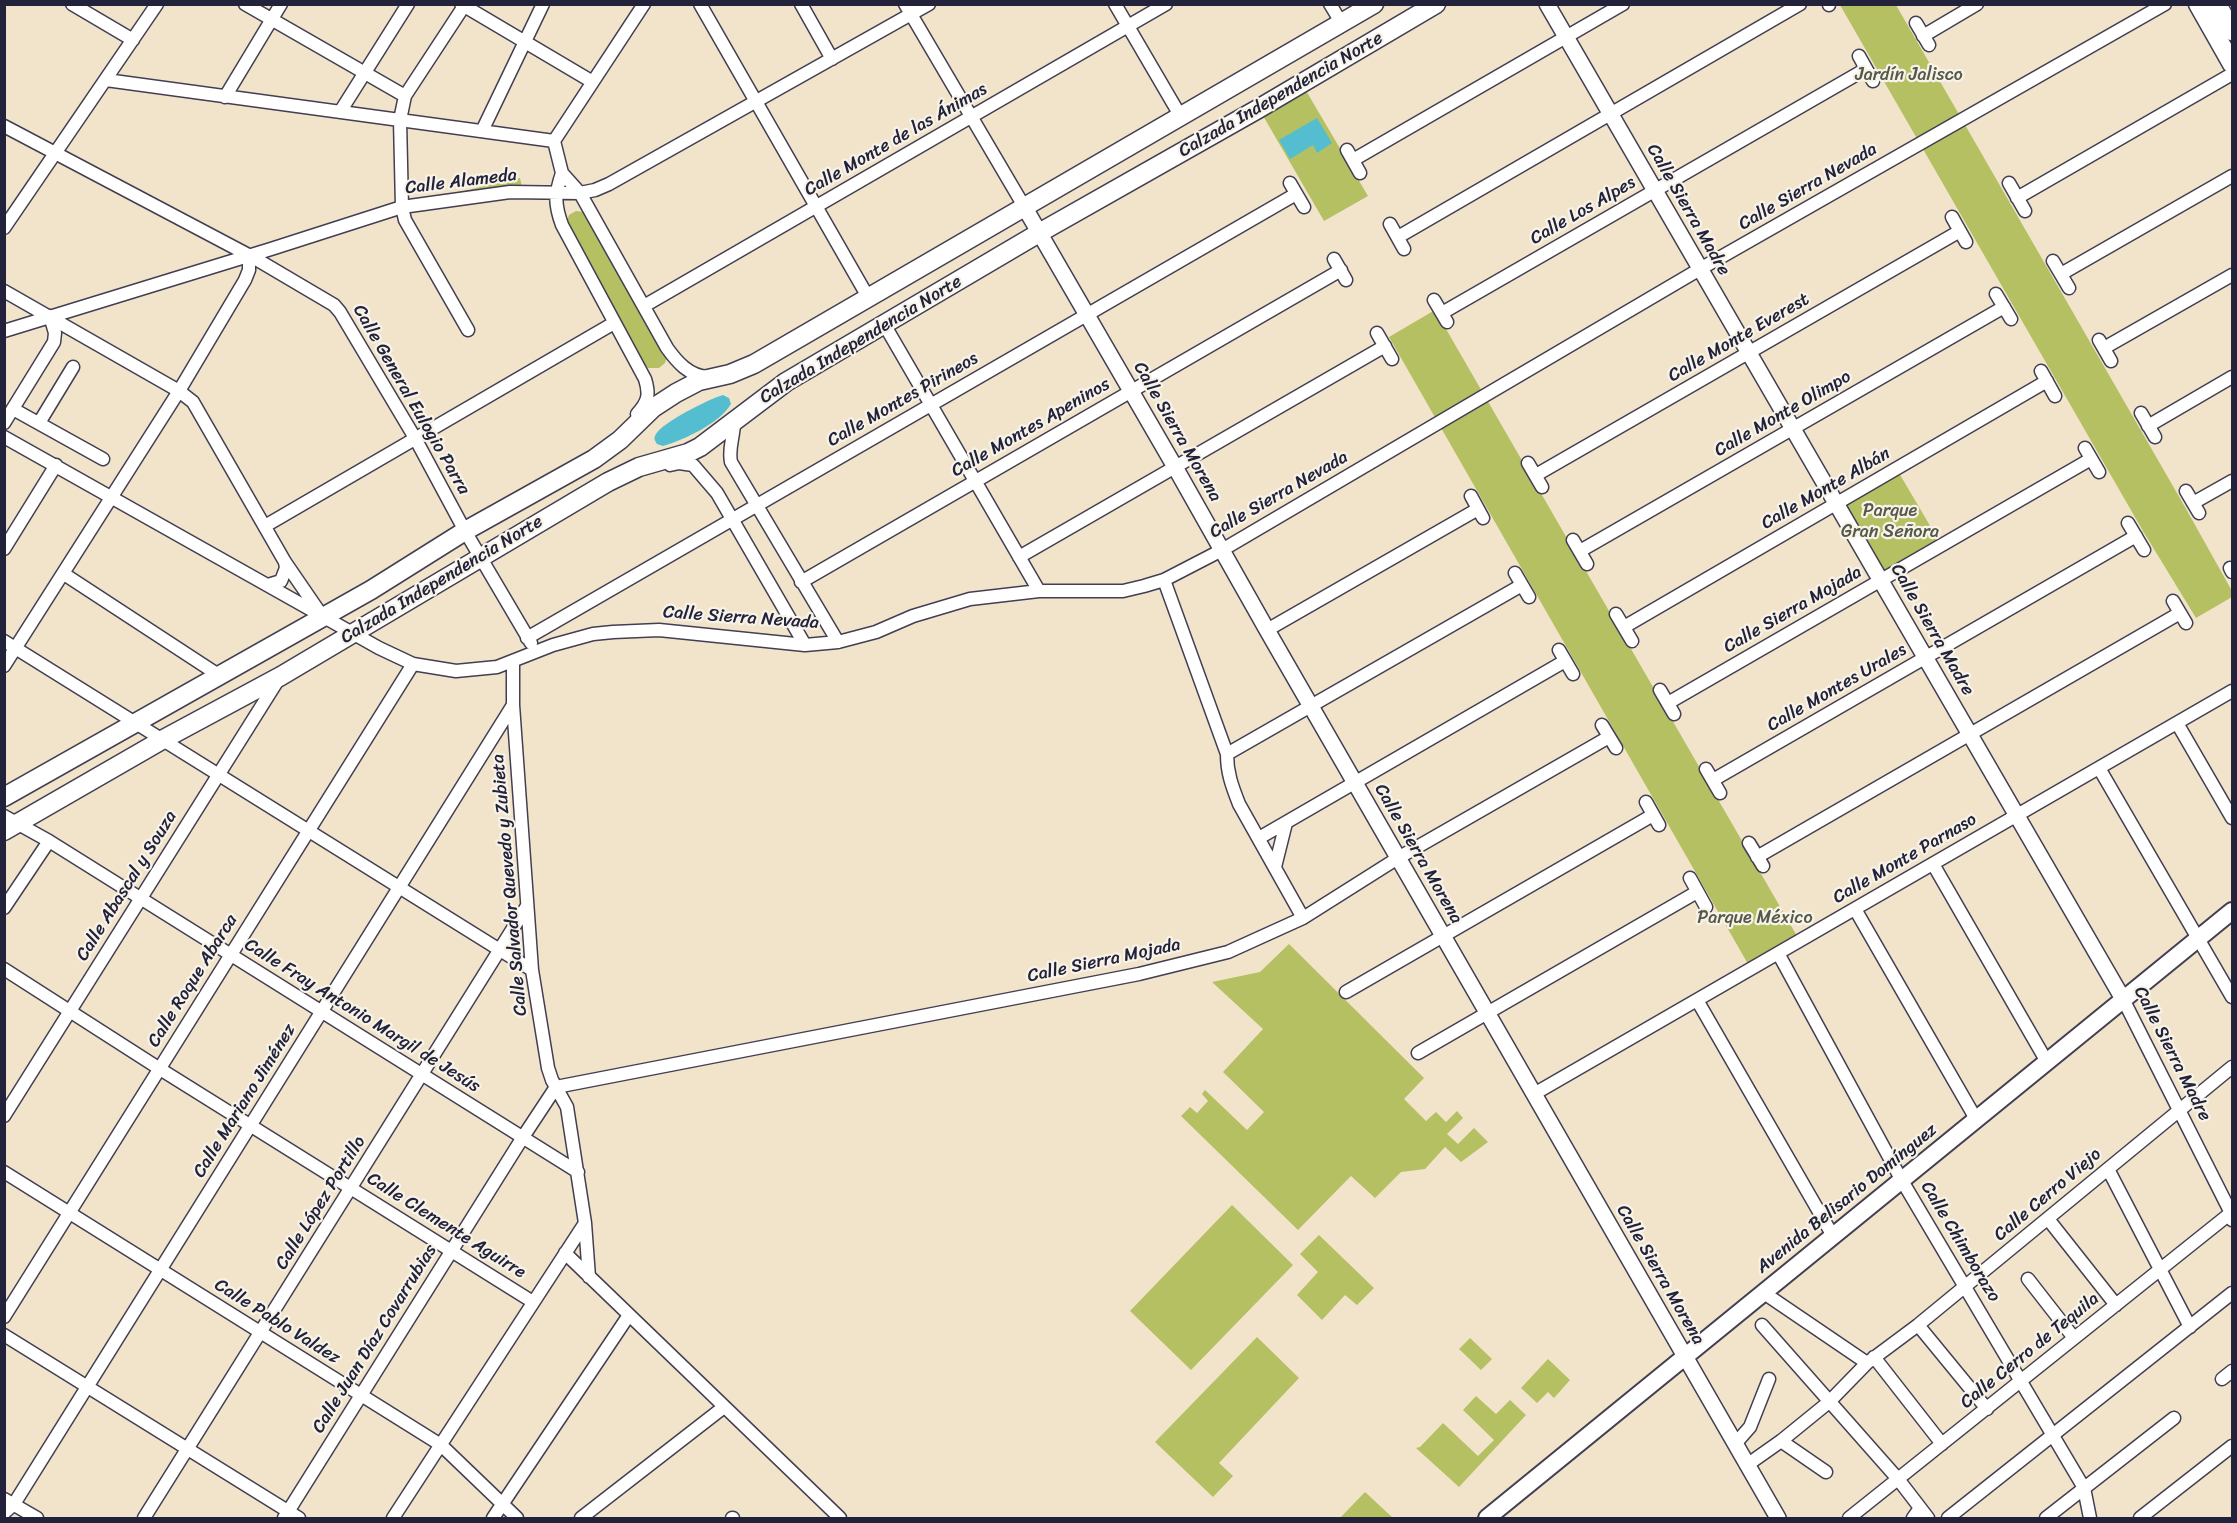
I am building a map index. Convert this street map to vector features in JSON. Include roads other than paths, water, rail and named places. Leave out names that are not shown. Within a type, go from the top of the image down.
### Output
[{"type":"main road","name":"Calzada Independencia Norte","points":[[4,797],[371,590],[465,531],[594,459],[620,440],[653,408],[676,393],[699,381],[754,364],[1374,4]]},
{"type":"main road","name":"Calzada Independencia Norte","points":[[9,823],[281,676],[608,482],[639,467],[700,447],[786,382],[1436,4]]},
{"type":"main road","points":[[2198,4],[2232,64]]},
{"type":"main road","points":[[2217,4],[2232,32]]},
{"type":"main road","name":"Avenida Belisario Domínguez","points":[[1487,1518],[2232,911]]},
{"type":"street","points":[[72,4],[133,40]]},
{"type":"street","points":[[4,228],[157,4]]},
{"type":"street","points":[[245,4],[405,96]]},
{"type":"street","points":[[225,97],[281,4]]},
{"type":"street","points":[[340,112],[408,4]]},
{"type":"street","points":[[482,131],[543,4]]},
{"type":"street","points":[[644,4],[591,81],[554,141],[562,172],[579,193],[677,362],[685,369],[703,377],[718,377]]},
{"type":"street","points":[[700,4],[868,297]]},
{"type":"street","points":[[801,4],[832,59]]},
{"type":"street","name":"Calle Alameda","points":[[4,330],[402,207],[510,192],[579,193],[595,190],[832,59],[908,9],[929,4]]},
{"type":"street","points":[[1115,4],[1181,117]]},
{"type":"street","name":"Calle Monte de las Ánimas","points":[[644,306],[1166,4]]},
{"type":"street","points":[[1330,4],[1342,24]]},
{"type":"street","name":"Calle Sierra Madre","points":[[1546,4],[2123,999],[2232,1215]]},
{"type":"street","points":[[1360,173],[1350,155],[1566,38],[1623,4]]},
{"type":"street","points":[[1398,237],[1800,4]]},
{"type":"street","points":[[1916,23],[1926,40],[1977,4]]},
{"type":"street","name":"Calle Sierra Nevada","points":[[4,437],[352,633],[413,664],[456,671],[482,670],[513,662],[553,645],[593,634],[638,630],[687,632],[805,645],[838,642],[876,632],[914,616],[970,599],[1039,591],[1123,591],[1164,580],[1222,550],[1700,269],[2164,4]]},
{"type":"street","points":[[468,330],[405,220],[402,207],[400,120],[405,96],[463,5],[591,81]]},
{"type":"street","points":[[908,9],[1025,208]]},
{"type":"street","points":[[1859,56],[1873,81]]},
{"type":"street","name":"Calle Los Alpes","points":[[1434,300],[1444,318],[1655,190],[1866,69]]},
{"type":"street","points":[[2017,198],[2232,74]]},
{"type":"street","points":[[106,80],[554,141]]},
{"type":"street","name":"Calle General Eulogio Parra","points":[[4,126],[249,256],[334,305],[415,438],[465,531],[536,652]]},
{"type":"street","points":[[562,172],[556,193],[556,208],[562,225],[645,380],[649,394],[646,405],[626,424],[620,440]]},
{"type":"street","points":[[2061,274],[2232,176]]},
{"type":"street","points":[[2008,183],[2025,211]]},
{"type":"street","name":"Calle Montes Pirineos","points":[[527,638],[1086,315],[1293,188],[1304,207]]},
{"type":"street","name":"Calle Sierra Morena","points":[[1025,208],[1778,1518]]},
{"type":"street","points":[[1952,217],[1966,242]]},
{"type":"street","points":[[1390,224],[1404,249]]},
{"type":"street","name":"Calle Monte Everest","points":[[1536,475],[1960,231]]},
{"type":"street","points":[[4,666],[179,391],[245,279],[249,270],[249,256]]},
{"type":"street","points":[[2053,261],[2069,288]]},
{"type":"street","name":"Calle Montes Apeninos","points":[[801,582],[1340,269]]},
{"type":"street","points":[[2111,361],[2101,344],[2232,275]]},
{"type":"street","points":[[4,291],[179,391],[193,402],[285,562],[322,617]]},
{"type":"street","points":[[1996,294],[2011,319]]},
{"type":"street","name":"Calle Monte Olimpo","points":[[1580,551],[2004,307]]},
{"type":"street","points":[[4,423],[54,342],[55,333],[50,316]]},
{"type":"street","points":[[265,526],[614,323]]},
{"type":"street","points":[[884,324],[1039,591]]},
{"type":"street","points":[[1377,333],[1392,359]]},
{"type":"street","points":[[1019,557],[1385,346]]},
{"type":"street","points":[[39,423],[74,367]]},
{"type":"street","name":"Calle Monte Albán","points":[[1624,627],[1836,504],[2044,376],[2055,396]]},
{"type":"street","points":[[2141,413],[2152,431],[2232,377]]},
{"type":"street","points":[[13,409],[103,459]]},
{"type":"street","points":[[734,422],[734,435],[729,451],[731,462],[838,642]]},
{"type":"street","name":"Calle Sierra Mojada","points":[[1660,690],[1671,708],[2088,453],[2099,471]]},
{"type":"street","points":[[639,467],[651,469],[679,463],[693,465],[717,493],[805,645]]},
{"type":"street","points":[[1528,463],[1542,487]]},
{"type":"street","points":[[4,549],[56,465]]},
{"type":"street","points":[[2186,492],[2196,508],[2232,481]]},
{"type":"street","points":[[1266,630],[1481,513],[1471,496]]},
{"type":"street","points":[[2128,522],[2144,550]]},
{"type":"street","name":"Calle Montes Urales","points":[[1713,780],[2136,536]]},
{"type":"street","points":[[1573,540],[1587,564]]},
{"type":"street","points":[[268,585],[281,581],[286,568],[285,562]]},
{"type":"street","points":[[1515,573],[1529,597]]},
{"type":"street","points":[[64,574],[220,676]]},
{"type":"street","points":[[1164,580],[1227,754],[1227,770],[1239,804],[1303,918]]},
{"type":"street","points":[[1227,754],[1522,585]]},
{"type":"street","points":[[1749,843],[1760,862],[1970,734],[2183,618],[2174,601]]},
{"type":"street","points":[[1616,614],[1632,641]]},
{"type":"street","points":[[4,641],[532,970]]},
{"type":"street","points":[[1559,650],[1573,674]]},
{"type":"street","points":[[1259,838],[1565,661]]},
{"type":"street","name":"Calle Salvador Quevedo y Zubieta","points":[[513,662],[513,705],[532,970],[548,1068],[567,1107],[585,1223],[590,1277]]},
{"type":"street","name":"Calle Roque Abarca","points":[[4,1317],[413,664]]},
{"type":"street","name":"Calle Abascal y Souza","points":[[4,1116],[281,676]]},
{"type":"street","name":"Calle Monte Parnaso","points":[[1534,1094],[2232,691]]},
{"type":"street","name":"Calle Mariano Jiménez","points":[[8,1505],[88,1386],[513,705]]},
{"type":"street","points":[[2177,723],[2232,818]]},
{"type":"street","name":"Calle Sierra Mojada","points":[[556,1088],[1149,971],[1228,952],[1303,918],[1398,858],[1612,742],[1602,725]]},
{"type":"street","points":[[2099,768],[2232,998]]},
{"type":"street","points":[[1706,769],[1720,793]]},
{"type":"street","points":[[1346,992],[1443,936],[1656,820],[1646,802]]},
{"type":"street","name":"Calle Fray Antonio Margil de Jesús","points":[[9,823],[49,841],[578,1172]]},
{"type":"street","points":[[1275,867],[1286,823]]},
{"type":"street","points":[[4,908],[49,841]]},
{"type":"street","points":[[1933,864],[2047,1062]]},
{"type":"street","points":[[1690,879],[1706,907]]},
{"type":"street","points":[[1418,1053],[1697,892]]},
{"type":"street","name":"Calle López Portillo","points":[[144,1518],[527,906]]},
{"type":"street","points":[[1854,909],[1976,1119]]},
{"type":"street","name":"Calle Chimborazo","points":[[1778,953],[1901,1179],[2084,1488],[2090,1518]]},
{"type":"street","name":"Calle Clemente Aguirre","points":[[4,969],[533,1302]]},
{"type":"street","points":[[1697,1000],[1833,1236]]},
{"type":"street","name":"Calle Cerro Viejo","points":[[1747,1465],[1829,1402],[1870,1360],[1918,1325],[2232,1067]]},
{"type":"street","name":"Calle Juan Díaz Covarrubias","points":[[290,1516],[361,1395],[556,1088]]},
{"type":"street","points":[[2108,1169],[2190,1327]]},
{"type":"street","name":"Calle Pablo Valdez","points":[[4,1172],[441,1445],[517,1518]]},
{"type":"street","name":"Calle Cerro de Tequila","points":[[1849,1518],[2021,1383],[2160,1269],[2232,1215]]},
{"type":"street","points":[[2048,1219],[2116,1305]]},
{"type":"street","points":[[393,1518],[585,1223]]},
{"type":"street","points":[[565,1253],[840,1518]]},
{"type":"street","points":[[2028,1279],[2074,1338]]},
{"type":"street","points":[[1764,1293],[1870,1360],[1942,1444]]},
{"type":"street","points":[[1948,1518],[2232,1293]]},
{"type":"street","points":[[493,1518],[629,1315]]},
{"type":"street","points":[[1762,1325],[1899,1479],[1928,1518]]},
{"type":"street","points":[[1918,1325],[1987,1409]]},
{"type":"street","points":[[4,1335],[188,1449],[290,1516]]},
{"type":"street","points":[[1735,1444],[1750,1427],[1769,1379]]},
{"type":"street","points":[[581,1518],[724,1407]]},
{"type":"street","points":[[2046,1518],[2174,1418]]},
{"type":"street","points":[[1781,1441],[1826,1472]]},
{"type":"street","points":[[2140,1518],[2232,1446]]},
{"type":"street","points":[[8,1505],[37,1518]]},
{"type":"street","points":[[1912,1518],[1920,1508]]},
{"type":"water","points":[[1317,118],[1332,143],[1317,153],[1313,145],[1290,159],[1279,140]]},
{"type":"water","points":[[723,395],[729,398],[731,404],[719,418],[691,435],[672,443],[663,446],[657,444],[655,436],[667,423]]},
{"type":"park label","name":"Jardín Jalisco","points":[[1909,75]]},
{"type":"park label","name":"Parque Gran Señora","points":[[1890,521]]},
{"type":"park label","name":"Parque México","points":[[1755,918]]}]
